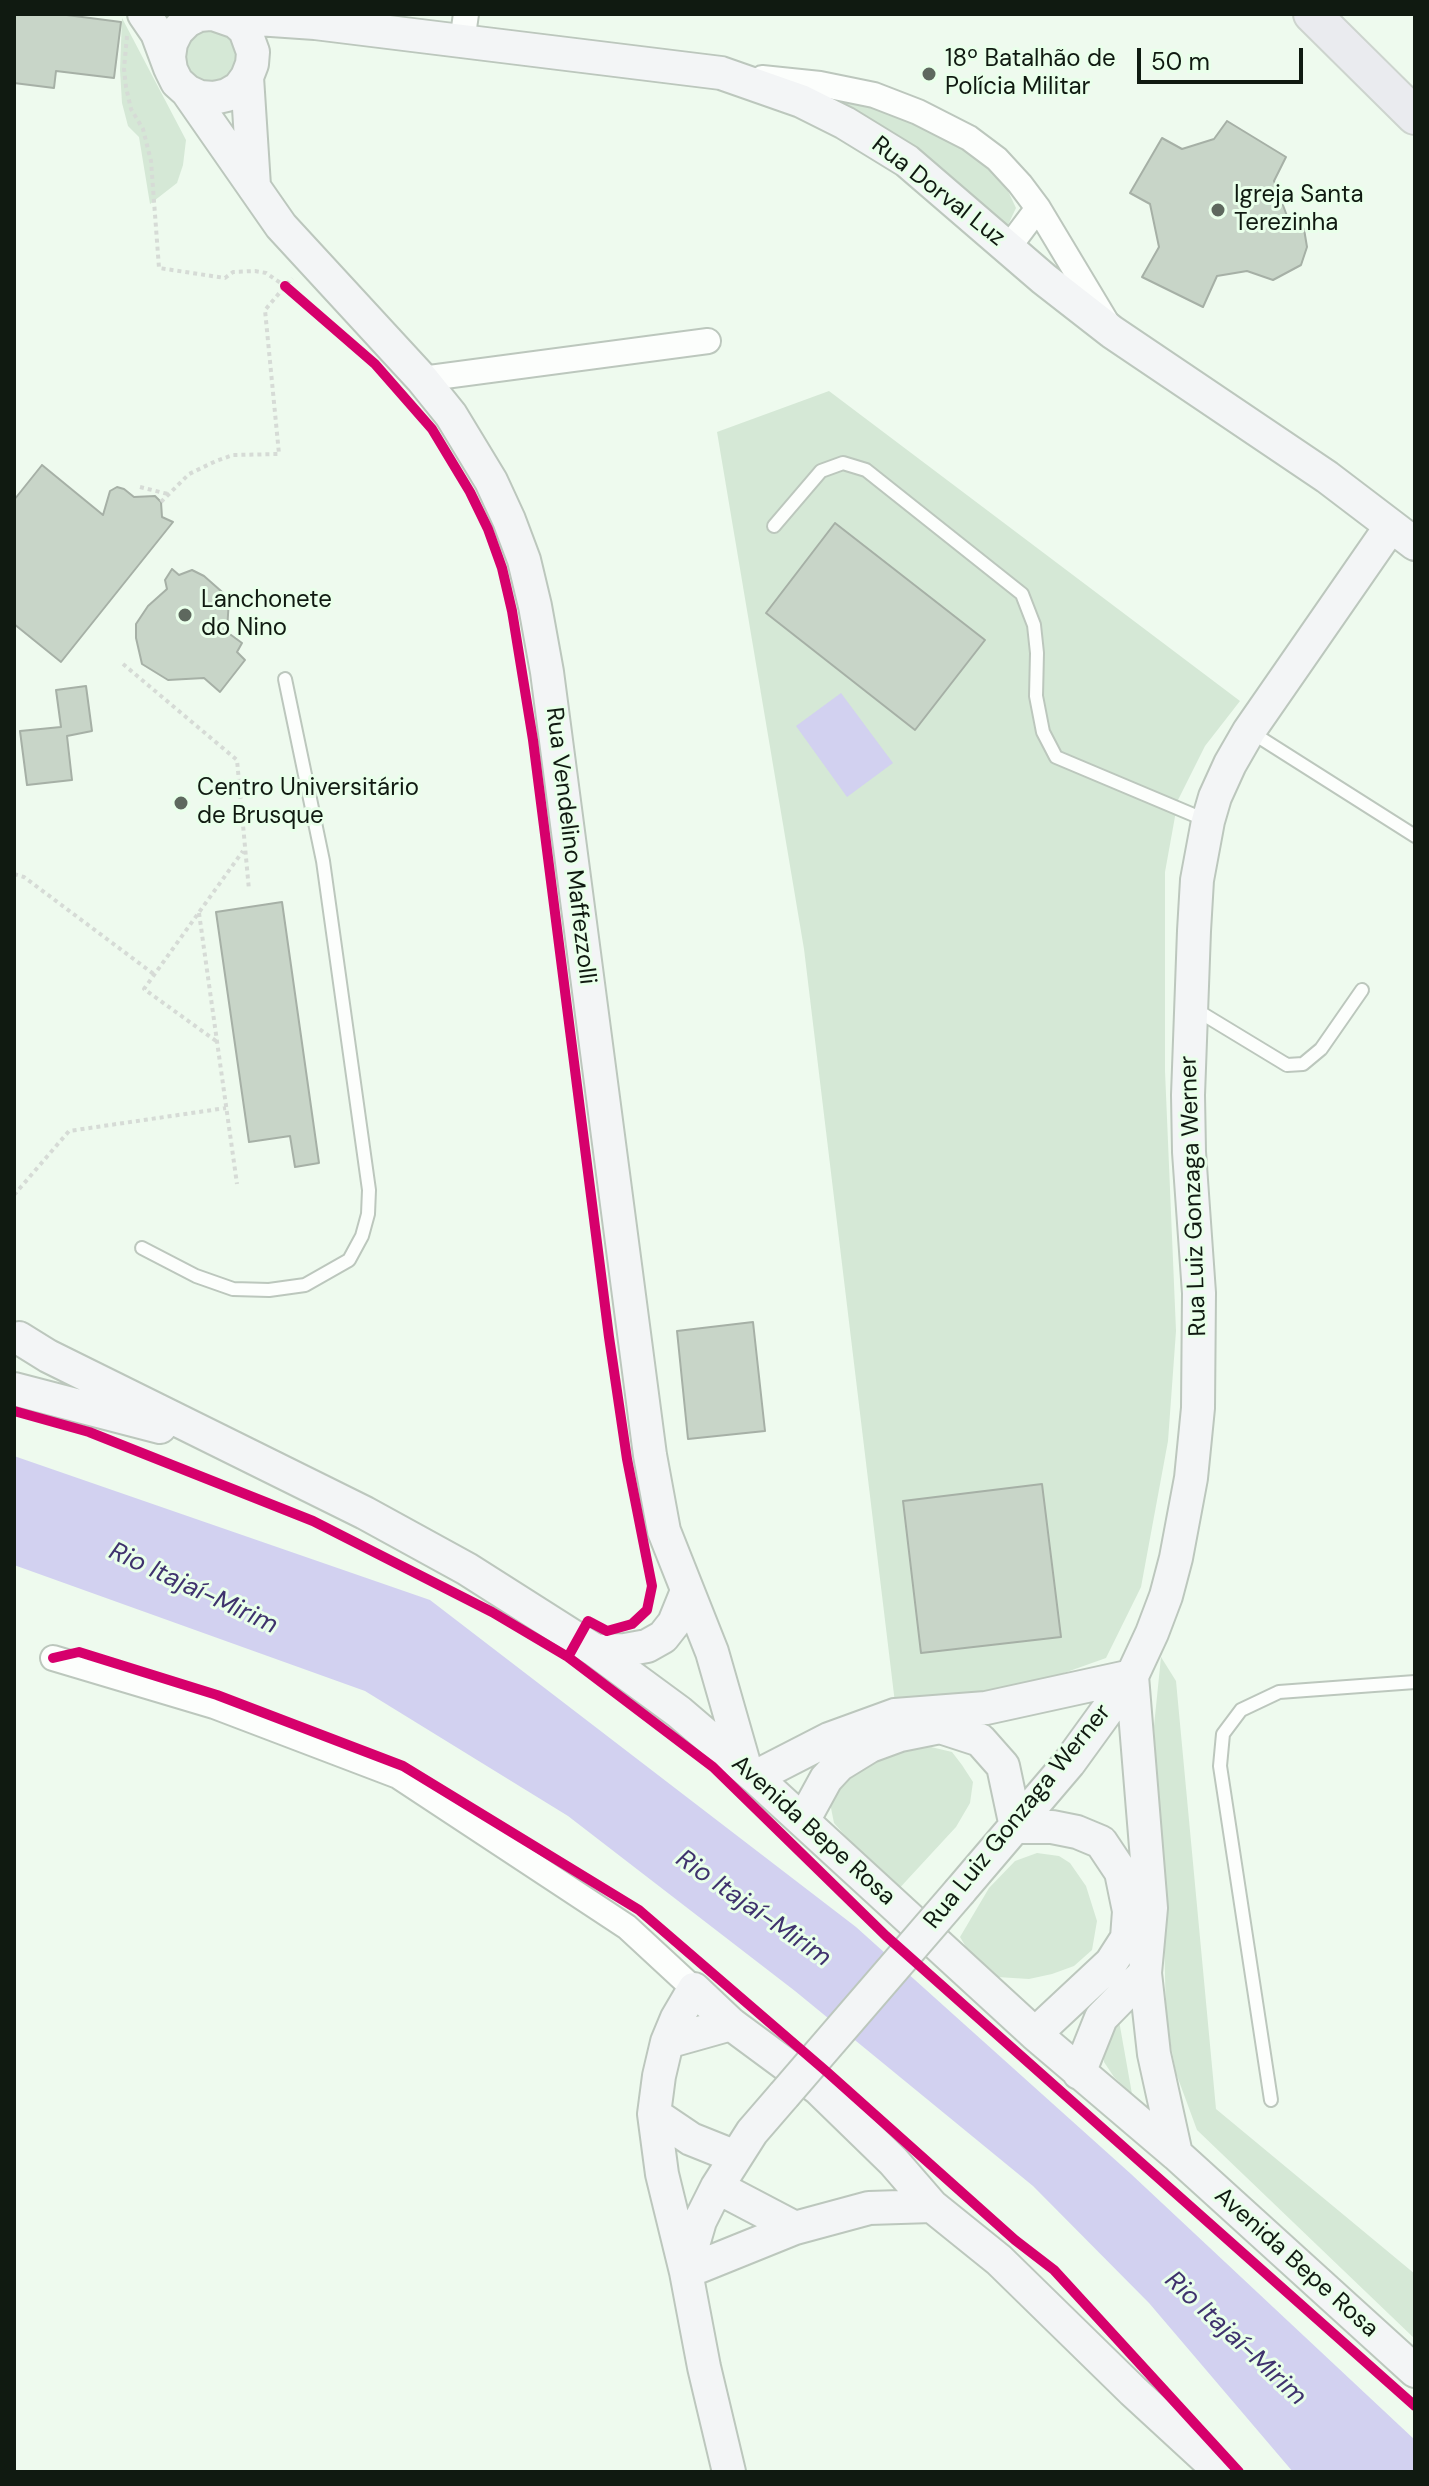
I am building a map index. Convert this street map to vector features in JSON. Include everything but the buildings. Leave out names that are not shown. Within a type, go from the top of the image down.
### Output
[{"type":"main road","points":[[1312,14],[1415,116]]},
{"type":"main road","points":[[179,81],[169,57],[171,43],[187,21],[199,15],[224,16],[245,30],[250,41],[254,186]]},
{"type":"main road","name":"Rua Dorval Luz","points":[[224,16],[315,23],[464,28],[721,73],[801,101],[883,145],[935,184],[1112,332],[1327,477],[1403,535]]},
{"type":"main road","points":[[136,21],[157,33],[179,81],[200,97],[214,98],[239,88],[250,71],[275,46],[315,23]]},
{"type":"main road","name":"Rua Vendelino Maffezzolli","points":[[179,81],[281,226],[422,379],[451,415],[491,481],[524,560],[535,606],[556,737],[650,1455],[664,1531],[712,1652],[750,1772]]},
{"type":"main road","name":"Rua Luiz Gonzaga Werner","points":[[729,2472],[686,2272],[700,2221],[717,2187],[752,2132],[1069,1763],[1132,1676],[1166,1596],[1191,1478],[1198,1408],[1199,1293],[1188,1109],[1197,880],[1208,821],[1220,786],[1249,731],[1403,535]]},
{"type":"main road","points":[[14,1380],[24,1356],[16,1335]]},
{"type":"main road","name":"Avenida Bepe Rosa","points":[[16,1335],[48,1356],[419,1542],[497,1587],[596,1651],[679,1712],[750,1772],[1035,2034],[1176,2154],[1415,2371]]},
{"type":"main road","name":"Avenida Bepe Rosa","points":[[14,1389],[221,1442]]},
{"type":"main road","points":[[596,1651],[647,1646],[663,1637],[674,1623],[687,1591]]},
{"type":"main road","points":[[750,1772],[895,1715],[986,1708],[1132,1676],[1151,1908],[1145,1973],[1154,2054],[1176,2154]]},
{"type":"main road","points":[[803,1821],[826,1779],[839,1765],[870,1746],[940,1727],[980,1740],[1003,1766],[1016,1827],[1052,1827],[1077,1832],[1101,1842],[1121,1872],[1129,1911],[1127,1938],[1111,1963],[1035,2034]]},
{"type":"main road","points":[[1079,2073],[1101,2018],[1145,1973]]},
{"type":"main road","points":[[932,2206],[869,2208],[795,2228],[686,2272],[662,2174],[654,2114],[667,2042],[694,1989],[731,2024],[819,2089],[893,2161],[932,2206],[999,2260],[1221,2472]]},
{"type":"main road","points":[[667,2042],[731,2024]]},
{"type":"main road","points":[[654,2114],[691,2139],[736,2157]]},
{"type":"main road","points":[[869,2208],[893,2161]]},
{"type":"main road","points":[[717,2187],[795,2228]]},
{"type":"street","points":[[721,73],[820,84],[874,95],[918,112],[969,138],[997,159],[1038,208],[1112,332]]},
{"type":"street","points":[[1008,248],[1038,208]]},
{"type":"street","points":[[422,379],[708,341]]},
{"type":"street","points":[[53,1658],[214,1706],[398,1776],[627,1927],[694,1989]]},
{"type":"lane","points":[[774,526],[821,471],[843,463],[866,470],[1022,594],[1034,625],[1036,696],[1043,732],[1056,757],[1208,821]]},
{"type":"lane","points":[[142,1248],[196,1276],[233,1289],[269,1290],[305,1285],[349,1260],[362,1236],[368,1214],[369,1190],[323,861],[285,679]]},
{"type":"lane","points":[[1249,731],[1415,836]]},
{"type":"lane","points":[[1191,1007],[1287,1065],[1303,1064],[1321,1049],[1362,990]]},
{"type":"lane","points":[[1271,2100],[1220,1766],[1223,1734],[1241,1710],[1279,1692],[1415,1682]]},
{"type":"path","points":[[136,21],[124,69],[131,109],[143,129],[151,161],[159,268],[225,278],[233,272],[266,273],[297,296]]},
{"type":"path","points":[[161,502],[189,474],[216,461],[233,455],[279,454],[265,310],[309,258]]},
{"type":"path","points":[[140,487],[168,494]]},
{"type":"path","points":[[123,664],[237,760],[249,890]]},
{"type":"path","points":[[217,1042],[144,989],[245,849]]},
{"type":"path","points":[[14,874],[24,877],[155,975]]},
{"type":"path","points":[[199,913],[237,1184]]},
{"type":"path","points":[[14,1195],[69,1131],[226,1108]]},
{"type":"green space","points":[[122,18],[186,140],[177,183],[150,204],[139,137],[128,126],[122,103]]},
{"type":"green space","points":[[200,26],[228,34],[237,51],[233,71],[219,84],[190,81],[179,45]]},
{"type":"green space","points":[[812,88],[832,91],[946,135],[983,160],[1008,191],[1016,208],[1007,227]]},
{"type":"green space","points":[[829,391],[1240,701],[1205,746],[1178,800],[1165,872],[1165,1071],[1176,1331],[1168,1441],[1141,1587],[1106,1658],[1033,1684],[895,1703],[804,949],[717,432]]},
{"type":"green space","points":[[1161,1657],[1176,1681],[1216,2109],[1415,2274],[1415,2339],[1197,2130],[1176,2073],[1166,2019],[1154,1726]]},
{"type":"green space","points":[[931,1747],[952,1752],[962,1765],[973,1782],[970,1803],[956,1827],[895,1893],[834,1823],[830,1803],[841,1777],[874,1758],[913,1748]]},
{"type":"green space","points":[[1037,1853],[1059,1856],[1070,1863],[1086,1886],[1097,1921],[1092,1950],[1074,1966],[1052,1974],[1029,1979],[997,1977],[969,1952],[960,1937],[989,1888],[1015,1861]]},
{"type":"green space","points":[[1118,2015],[1132,2094],[1104,2062],[1104,2043]]},
{"type":"water","points":[[841,693],[893,763],[847,797],[796,726]]},
{"type":"water","name":"Rio Itajaí-Mirim","points":[[14,1456],[430,1600],[856,1927],[1131,2174],[1415,2440],[1415,2472],[1293,2472],[1149,2303],[1033,2186],[795,1991],[568,1816],[365,1691],[14,1565]]},
{"type":"cycle path","points":[[285,286],[375,364],[432,429],[488,529],[502,568],[512,611],[533,740],[609,1337],[627,1459],[652,1586],[647,1610],[632,1624],[607,1631],[588,1621],[568,1657]]},
{"type":"cycle path","points":[[14,1411],[89,1432],[313,1521],[492,1612],[568,1657],[713,1767],[886,1936],[1415,2406]]},
{"type":"cycle path","points":[[53,1658],[79,1652],[217,1695],[403,1766],[639,1910],[1015,2240],[1054,2270],[1239,2472]]},
{"type":"place","name":"18º Batalhão de Polícia Militar","points":[[929,74]]},
{"type":"place","name":"Igreja Santa Terezinha","points":[[1218,210]]},
{"type":"place","name":"Lanchonete do Nino","points":[[185,615]]},
{"type":"place","name":"Centro Universitário de Brusque","points":[[181,803]]}]
